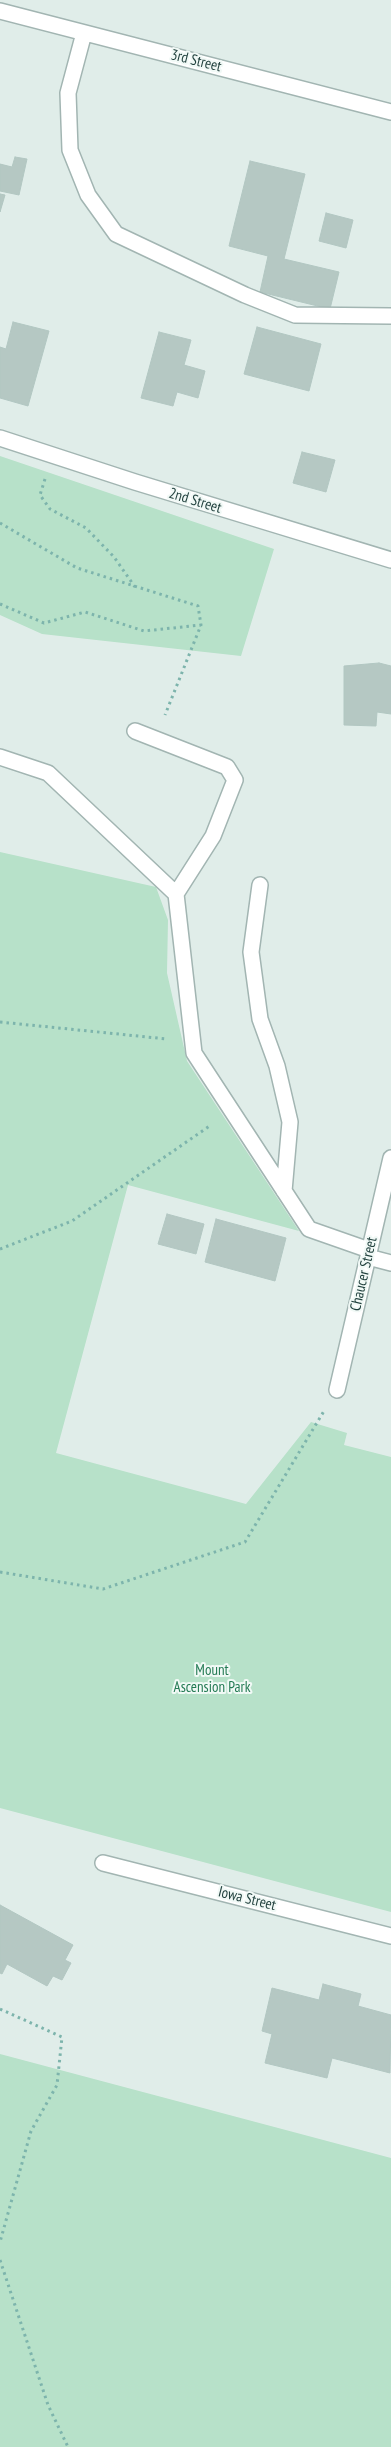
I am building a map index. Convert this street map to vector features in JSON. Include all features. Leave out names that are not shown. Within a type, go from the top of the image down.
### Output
[{"type":"street","name":"3rd Street","points":[[0,12],[391,112]]},
{"type":"street","points":[[84,33],[68,93],[70,150],[88,195],[116,234],[245,295],[295,315],[391,316]]},
{"type":"street","name":"2nd Street","points":[[0,438],[135,482],[391,560]]},
{"type":"street","points":[[135,731],[227,767],[236,780],[213,836],[176,894],[194,1053],[309,1228],[391,1263]]},
{"type":"street","points":[[0,757],[48,773],[176,894]]},
{"type":"street","points":[[260,885],[251,952],[260,1019],[277,1066],[290,1122],[284,1190]]},
{"type":"street","name":"Chaucer Street","points":[[337,1390],[391,1158]]},
{"type":"street","name":"Iowa Street","points":[[103,1863],[391,1936]]},
{"type":"path","points":[[52,455],[40,495],[50,510],[86,528],[114,557],[136,588]]},
{"type":"path","points":[[0,523],[77,568],[198,606],[202,625],[155,739]]},
{"type":"path","points":[[0,604],[44,624],[85,612],[144,630],[202,625]]},
{"type":"path","points":[[0,1022],[192,1041]]},
{"type":"path","points":[[0,1249],[72,1220],[232,1111]]},
{"type":"path","points":[[0,1572],[103,1589],[245,1542],[337,1390]]},
{"type":"path","points":[[0,2009],[62,2037],[57,2085],[31,2131],[0,2242]]},
{"type":"path","points":[[0,2260],[48,2405],[68,2447]]},
{"type":"green space","points":[[0,456],[274,549],[241,656],[42,634],[0,615]]},
{"type":"green space","name":"Mount Ascension Park","points":[[0,852],[156,887],[168,920],[167,973],[187,1061],[299,1231],[128,1185],[56,1453],[246,1504],[311,1422],[347,1433],[344,1445],[391,1457],[391,1912],[0,1808]]},
{"type":"green space","points":[[0,2054],[391,2158],[391,2447],[0,2447]]},
{"type":"building","points":[[15,157],[27,159],[19,195],[0,191],[0,164],[12,167]]},
{"type":"building","points":[[250,161],[305,174],[284,259],[339,272],[330,309],[260,292],[268,256],[229,246]]},
{"type":"building","points":[[0,194],[5,195],[0,212]]},
{"type":"building","points":[[326,213],[353,220],[346,248],[319,241]]},
{"type":"building","points":[[13,322],[49,331],[28,406],[0,398],[0,347],[6,349]]},
{"type":"building","points":[[257,327],[321,344],[309,391],[244,374]]},
{"type":"building","points":[[159,332],[191,340],[184,365],[205,371],[198,398],[177,392],[173,406],[141,398]]},
{"type":"building","points":[[302,452],[335,460],[326,492],[293,483]]},
{"type":"building","points":[[379,663],[391,666],[391,714],[377,712],[376,726],[344,725],[344,666]]},
{"type":"building","points":[[167,1214],[204,1224],[196,1254],[158,1244]]},
{"type":"building","points":[[216,1219],[286,1238],[275,1281],[205,1262]]},
{"type":"building","points":[[0,1905],[73,1945],[65,1960],[71,1963],[62,1980],[53,1976],[47,1986],[7,1964],[2,1974],[0,1973]]},
{"type":"building","points":[[323,1984],[361,1994],[358,2006],[391,2015],[390,2073],[332,2058],[327,2078],[265,2063],[272,2034],[262,2031],[272,1988],[319,2000]]}]
